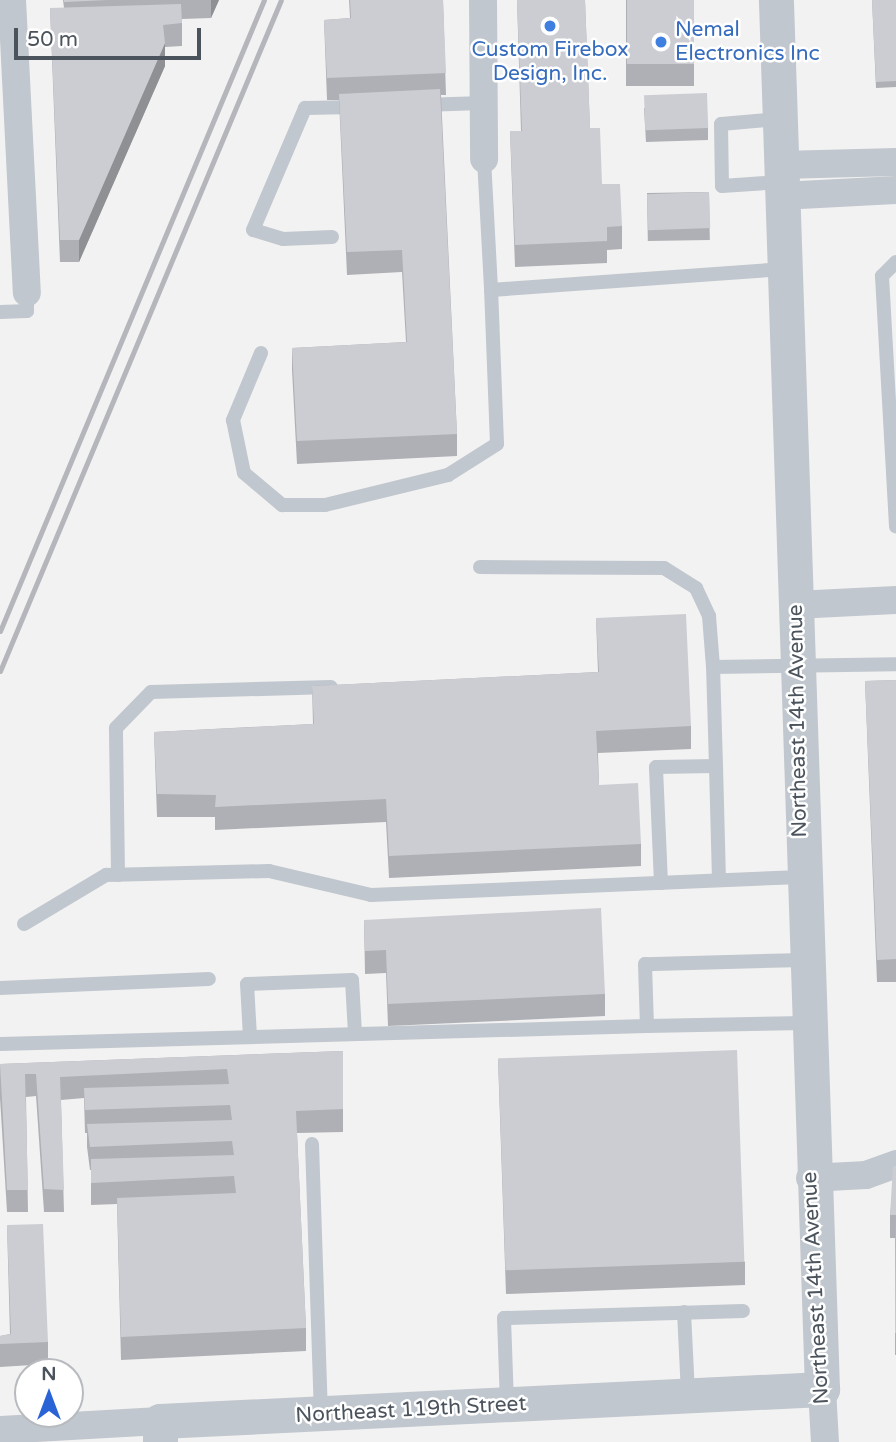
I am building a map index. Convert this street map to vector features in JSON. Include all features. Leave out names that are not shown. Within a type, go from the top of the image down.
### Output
[{"type":"street","points":[[12,0],[27,293]]},
{"type":"street","points":[[483,0],[484,159]]},
{"type":"street","name":"Northeast 14th Avenue","points":[[776,0],[810,1178],[825,1442]]},
{"type":"street","points":[[884,162],[885,191],[781,181],[884,162]]},
{"type":"street","points":[[795,605],[896,600]]},
{"type":"street","points":[[810,1178],[866,1175],[896,1164]]},
{"type":"street","name":"Northeast 119th Street","points":[[0,1430],[160,1432],[321,1414],[822,1390]]},
{"type":"lane","points":[[401,106],[483,103]]},
{"type":"lane","points":[[332,237],[283,239],[253,230],[305,108],[374,106]]},
{"type":"lane","points":[[779,119],[720,124],[722,186],[781,181]]},
{"type":"lane","points":[[261,353],[233,420],[244,473],[282,505],[325,505],[448,475],[497,444],[484,159]]},
{"type":"lane","points":[[896,262],[882,276],[890,330],[896,527]]},
{"type":"lane","points":[[491,290],[785,269]]},
{"type":"lane","points":[[0,312],[27,311],[27,293]]},
{"type":"lane","points":[[480,567],[664,568],[696,588],[709,617],[713,667],[719,879]]},
{"type":"lane","points":[[713,667],[896,664]]},
{"type":"lane","points":[[118,875],[116,728],[151,692],[356,686]]},
{"type":"lane","points":[[661,883],[656,766],[716,766]]},
{"type":"lane","points":[[23,924],[118,875],[269,871],[372,895],[802,877]]},
{"type":"lane","points":[[647,1026],[645,964],[803,960]]},
{"type":"lane","points":[[0,988],[209,979]]},
{"type":"lane","points":[[250,1037],[247,984],[352,980],[355,1034]]},
{"type":"lane","points":[[0,1044],[806,1024]]},
{"type":"lane","points":[[312,1144],[321,1414]]},
{"type":"lane","points":[[507,1405],[504,1318],[743,1311]]},
{"type":"lane","points":[[684,1312],[688,1395]]},
{"type":"building","points":[[64,0],[108,0],[64,2]]},
{"type":"building","points":[[350,0],[443,0],[446,73],[327,78],[324,20],[351,18]]},
{"type":"building","points":[[517,0],[585,0],[590,128],[600,128],[602,184],[620,184],[622,226],[607,227],[607,241],[515,245],[510,131],[522,131]]},
{"type":"building","name":"Nemal Electronics Inc","points":[[627,0],[694,0],[694,64],[627,64]]},
{"type":"building","points":[[872,0],[896,0],[896,81],[876,82]]},
{"type":"building","points":[[181,4],[182,23],[163,25],[165,43],[79,240],[60,240],[50,8]]},
{"type":"building","points":[[440,89],[457,434],[297,441],[292,348],[407,342],[402,250],[347,252],[339,94]]},
{"type":"building","points":[[707,93],[708,128],[645,130],[644,95]]},
{"type":"building","points":[[709,192],[710,228],[648,230],[647,194]]},
{"type":"building","points":[[686,614],[691,726],[596,731],[599,785],[638,783],[641,844],[389,856],[386,799],[215,807],[216,795],[157,794],[154,732],[314,724],[312,686],[599,672],[596,618]]},
{"type":"building","points":[[896,680],[896,959],[877,960],[865,681]]},
{"type":"building","points":[[601,908],[605,994],[388,1004],[386,950],[365,951],[364,920]]},
{"type":"building","points":[[737,1050],[744,1262],[506,1270],[498,1058]]},
{"type":"building","points":[[343,1051],[343,1109],[296,1111],[306,1328],[121,1337],[117,1198],[236,1193],[234,1176],[91,1183],[91,1159],[234,1155],[232,1141],[90,1147],[87,1124],[232,1120],[230,1105],[85,1110],[84,1088],[229,1084],[227,1069],[60,1077],[64,1190],[44,1189],[36,1074],[25,1074],[28,1190],[7,1190],[0,1064]]},
{"type":"building","points":[[893,1166],[896,1166],[896,1215],[890,1215]]},
{"type":"building","points":[[896,1215],[896,1333],[895,1333]]},
{"type":"building","points":[[43,1224],[48,1342],[0,1344],[0,1336],[11,1334],[7,1225]]},
{"type":"railway","points":[[0,631],[264,0]]},
{"type":"railway","points":[[0,671],[281,0]]},
{"type":"place","name":"Custom Firebox Design, Inc.","points":[[550,26]]},
{"type":"place","name":"Nemal Electronics Inc","points":[[661,42]]}]
